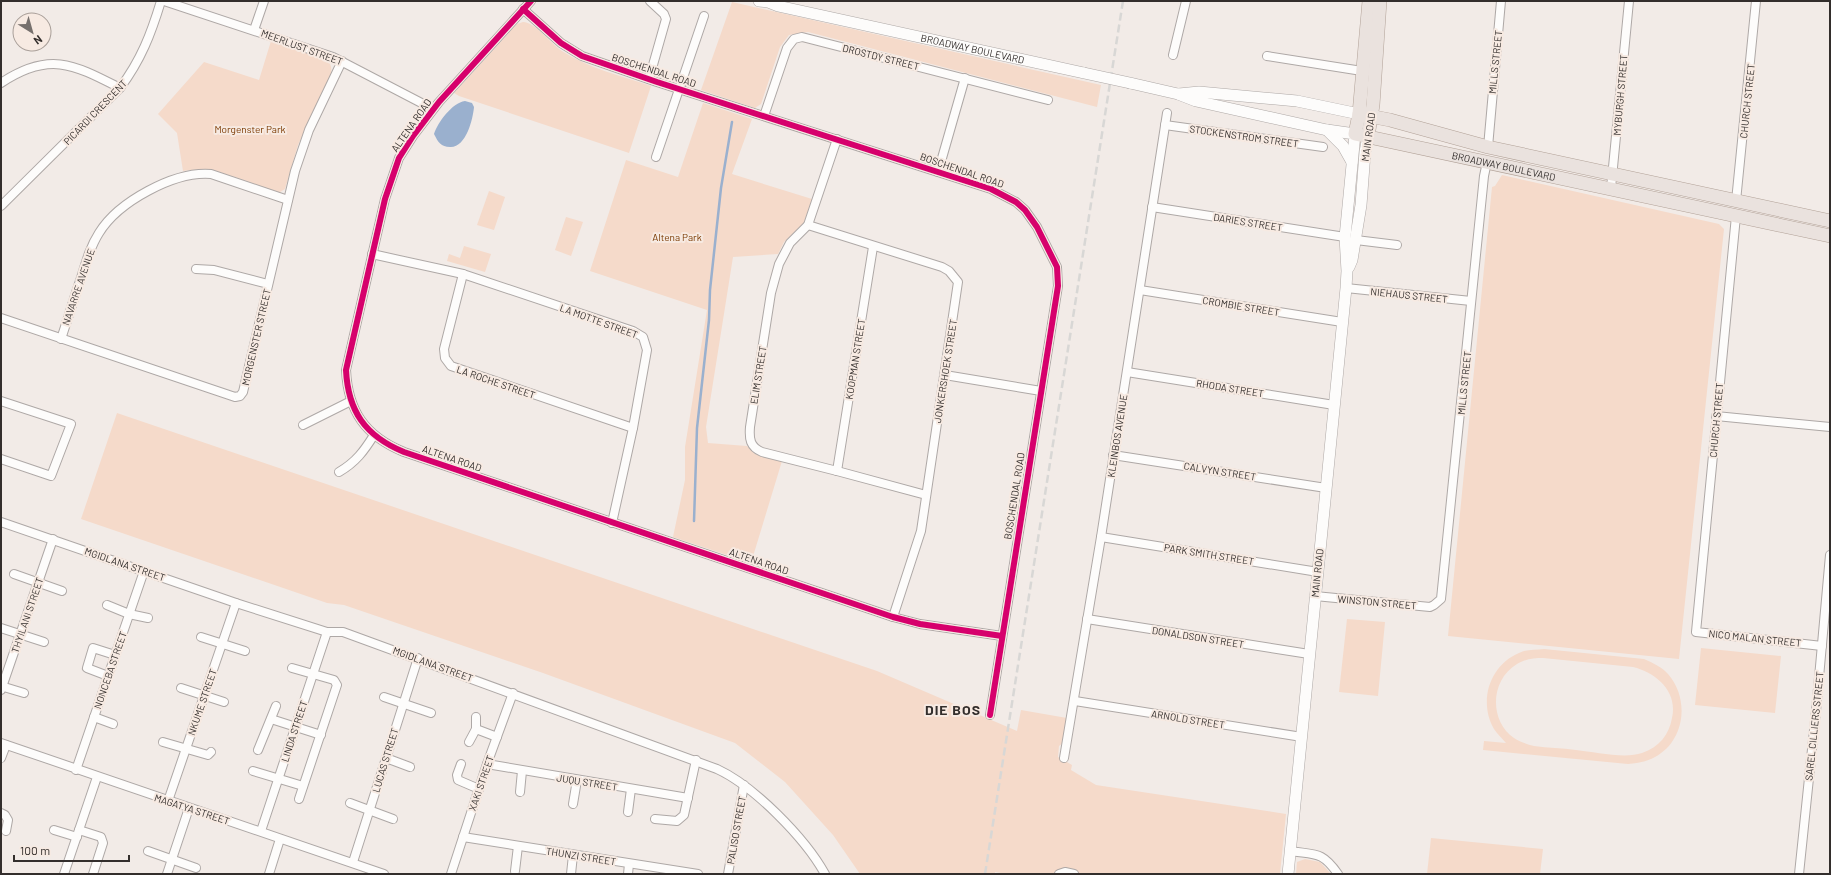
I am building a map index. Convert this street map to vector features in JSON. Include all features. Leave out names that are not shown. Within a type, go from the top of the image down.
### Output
[{"type":"main road","name":"BROADWAY BOULEVARD","points":[[764,1],[778,6],[1130,83],[1178,94],[1196,101],[1327,130],[1362,135],[1830,236]]},
{"type":"main road","name":"MAIN ROAD","points":[[1365,115],[1362,71],[1369,1]]},
{"type":"main road","name":"MAIN ROAD","points":[[1347,271],[1352,260],[1356,240],[1362,135],[1380,1]]},
{"type":"main road","name":"BROADWAY BOULEVARD","points":[[1178,94],[1199,92],[1297,101],[1365,115],[1488,147],[1830,221]]},
{"type":"main road","points":[[1327,130],[1346,150],[1352,162]]},
{"type":"main road","name":"MAIN ROAD","points":[[1288,874],[1346,288],[1347,271],[1344,237],[1352,162],[1362,135]]},
{"type":"street","name":"MEERLUST STREET","points":[[162,1],[254,30],[342,61],[433,109]]},
{"type":"street","name":"PICARDI CRESCENT","points":[[1,206],[120,88],[147,45],[162,1]]},
{"type":"street","points":[[254,30],[264,1]]},
{"type":"street","name":"ALTENA ROAD","points":[[531,1],[433,109],[408,143],[396,166],[387,193],[372,254],[346,370],[347,387],[351,401],[358,416],[374,435],[389,446],[404,452],[894,617],[920,624],[1002,636]]},
{"type":"street","points":[[649,79],[666,19],[664,14],[650,1]]},
{"type":"street","name":"MILLS STREET","points":[[1488,147],[1501,1]]},
{"type":"street","name":"MYBURGH STREET","points":[[1611,188],[1629,1]]},
{"type":"street","name":"CHURCH STREET","points":[[1736,201],[1756,1]]},
{"type":"street","points":[[1173,55],[1186,3]]},
{"type":"street","name":"BOSCHENDAL ROAD","points":[[523,9],[561,43],[576,53],[649,79],[991,189],[1016,202],[1025,210],[1037,227],[1054,259],[1058,276],[1058,286],[990,715]]},
{"type":"street","points":[[656,157],[704,16]]},
{"type":"street","name":"DROSTDY STREET","points":[[764,116],[786,48],[791,42],[798,38],[807,37],[1048,100]]},
{"type":"street","points":[[1267,56],[1362,71]]},
{"type":"street","name":"MORGENSTER STREET","points":[[1,318],[238,397],[243,392],[295,171],[309,130],[342,61]]},
{"type":"street","points":[[1,83],[28,68],[55,63],[81,70],[120,88]]},
{"type":"street","points":[[938,172],[965,78]]},
{"type":"street","name":"KLEINBOS AVENUE","points":[[1064,758],[1075,701],[1101,537],[1166,113]]},
{"type":"street","name":"STOCKENSTROM STREET","points":[[1165,125],[1323,147]]},
{"type":"street","name":"ELIM STREET","points":[[837,139],[808,226],[790,243],[779,264],[771,292],[749,434],[752,446],[762,452],[837,470],[926,495]]},
{"type":"street","name":"MILLS STREET","points":[[1438,603],[1443,594],[1484,176],[1487,162]]},
{"type":"street","name":"NAVARRE AVENUE","points":[[61,339],[91,248],[100,232],[113,218],[147,191],[180,177],[201,173],[211,174],[288,200]]},
{"type":"street","name":"DARIES STREET","points":[[1152,207],[1344,237]]},
{"type":"street","name":"CHURCH STREET","points":[[1697,624],[1736,216]]},
{"type":"street","name":"JONKERSHOEK STREET","points":[[808,226],[942,267],[949,271],[958,282],[958,292],[917,545],[894,617]]},
{"type":"street","points":[[1356,240],[1397,245]]},
{"type":"street","name":"KOOPMAN STREET","points":[[837,470],[873,247]]},
{"type":"street","name":"LA MOTTE STREET","points":[[372,254],[463,274],[640,334],[645,340],[647,350],[633,428],[612,523]]},
{"type":"street","points":[[196,269],[214,270],[268,284]]},
{"type":"street","name":"LA ROCHE STREET","points":[[463,274],[444,349],[445,358],[452,366],[633,428]]},
{"type":"street","name":"NIEHAUS STREET","points":[[1346,288],[1472,301]]},
{"type":"street","name":"CROMBIE STREET","points":[[1140,290],[1342,322]]},
{"type":"street","name":"RHODA STREET","points":[[1126,372],[1334,405]]},
{"type":"street","points":[[945,374],[1041,391]]},
{"type":"street","points":[[1,400],[71,424],[51,476],[1,459]]},
{"type":"street","points":[[303,425],[351,401]]},
{"type":"street","points":[[1716,416],[1830,427]]},
{"type":"street","points":[[340,472],[350,466],[362,454],[374,435]]},
{"type":"street","name":"CALVYN STREET","points":[[1113,455],[1326,488]]},
{"type":"street","name":"MGIDLANA STREET","points":[[1,522],[327,632],[343,632],[696,760],[730,774],[757,795],[797,837],[825,874]]},
{"type":"street","name":"PARK SMITH STREET","points":[[1101,537],[1318,572]]},
{"type":"street","name":"THYILANI STREET","points":[[1,687],[53,539]]},
{"type":"street","name":"SAREL CILLIERS STREET","points":[[1799,874],[1830,555]]},
{"type":"street","name":"NONCEBA STREET","points":[[76,770],[144,571]]},
{"type":"street","points":[[14,574],[62,591]]},
{"type":"street","name":"WINSTON STREET","points":[[1315,596],[1430,607],[1438,603]]},
{"type":"street","name":"NKUME STREET","points":[[168,801],[236,602]]},
{"type":"street","points":[[107,605],[129,614],[148,618]]},
{"type":"street","name":"DONALDSON STREET","points":[[1087,619],[1309,654]]},
{"type":"street","name":"NICO MALAN STREET","points":[[1697,624],[1696,632],[1822,646]]},
{"type":"street","points":[[1,628],[44,642]]},
{"type":"street","name":"LINDA STREET","points":[[261,831],[327,632]]},
{"type":"street","points":[[201,637],[245,651]]},
{"type":"street","points":[[108,676],[87,668],[93,648],[115,655]]},
{"type":"street","name":"LUCAS STREET","points":[[353,862],[418,658]]},
{"type":"street","points":[[292,668],[334,680],[337,685],[299,799]]},
{"type":"street","points":[[1,687],[24,694]]},
{"type":"street","points":[[181,688],[224,702]]},
{"type":"street","name":"XAKI STREET","points":[[451,874],[487,764],[513,693]]},
{"type":"street","points":[[384,697],[431,714]]},
{"type":"street","name":"ARNOLD STREET","points":[[1075,701],[1302,737]]},
{"type":"street","points":[[258,750],[272,719],[276,706]]},
{"type":"street","points":[[94,717],[113,724]]},
{"type":"street","points":[[469,742],[476,729],[476,717]]},
{"type":"street","points":[[272,719],[321,735]]},
{"type":"street","points":[[476,729],[497,737]]},
{"type":"street","points":[[163,742],[208,755],[211,752]]},
{"type":"street","points":[[1,758],[3,744]]},
{"type":"street","name":"MAGATYA STREET","points":[[3,744],[76,770],[261,831],[280,839],[353,862],[372,872],[384,874]]},
{"type":"street","points":[[386,758],[410,767]]},
{"type":"street","points":[[655,819],[677,821],[684,815],[696,760]]},
{"type":"street","points":[[461,764],[457,775],[458,780],[479,789]]},
{"type":"street","name":"JUQU STREET","points":[[487,764],[688,798]]},
{"type":"street","points":[[253,771],[303,786]]},
{"type":"street","points":[[520,792],[522,771]]},
{"type":"street","points":[[64,874],[97,777]]},
{"type":"street","points":[[574,804],[577,780]]},
{"type":"street","name":"PALISO STREET","points":[[728,874],[744,786]]},
{"type":"street","points":[[628,812],[631,789]]},
{"type":"street","points":[[350,803],[394,819]]},
{"type":"street","points":[[167,874],[189,808]]},
{"type":"street","points":[[1,813],[5,815],[8,820],[6,831]]},
{"type":"street","points":[[54,830],[101,837],[103,843],[93,874]]},
{"type":"street","name":"THUNZI STREET","points":[[464,837],[698,874]]},
{"type":"street","points":[[269,874],[280,839]]},
{"type":"street","points":[[515,870],[518,846]]},
{"type":"street","points":[[148,851],[196,868]]},
{"type":"street","points":[[1290,851],[1319,855],[1329,862],[1338,874]]},
{"type":"street","points":[[571,874],[573,855]]},
{"type":"street","points":[[628,874],[629,864]]},
{"type":"street","points":[[1059,874],[1065,872],[1074,874]]},
{"type":"green space","points":[[732,2],[1101,85],[1097,107],[808,32],[789,35],[780,47],[761,104],[755,108],[701,90]]},
{"type":"green space","points":[[523,22],[533,26],[558,48],[572,57],[605,71],[651,86],[629,153],[459,96],[454,93],[517,24]]},
{"type":"green space","name":"Morgenster Park","points":[[271,41],[326,60],[330,64],[331,68],[331,74],[298,145],[285,189],[280,192],[276,192],[219,172],[207,170],[183,171],[177,133],[158,114],[204,62],[259,80]]},
{"type":"green space","name":"Altena Park","points":[[703,103],[752,119],[732,174],[812,199],[804,223],[784,242],[778,254],[733,257],[706,427],[708,443],[747,446],[755,454],[782,461],[751,563],[673,537],[685,480],[685,447],[707,310],[590,271],[626,160],[678,177]]},
{"type":"green space","points":[[1502,175],[1719,224],[1724,229],[1679,659],[1448,636],[1492,187],[1495,186]]},
{"type":"green space","points":[[489,191],[505,197],[494,230],[477,225]]},
{"type":"green space","points":[[566,217],[583,222],[571,256],[555,250]]},
{"type":"green space","points":[[464,246],[491,254],[485,272],[447,261],[449,254],[460,258]]},
{"type":"green space","points":[[117,413],[877,671],[1017,731],[1021,710],[1067,718],[1064,742],[1059,746],[1058,757],[1072,765],[1071,770],[1096,785],[1286,814],[1280,874],[1006,874],[995,872],[995,874],[860,874],[833,835],[785,782],[735,743],[543,673],[344,605],[327,603],[81,519]]},
{"type":"green space","points":[[1347,619],[1385,622],[1378,696],[1339,692]]},
{"type":"green space","points":[[1701,648],[1781,656],[1775,713],[1695,705]]},
{"type":"green space","points":[[1544,649],[1644,659],[1660,667],[1668,674],[1675,684],[1679,695],[1681,719],[1673,741],[1665,750],[1655,757],[1638,763],[1628,764],[1483,750],[1484,741],[1506,743],[1494,729],[1489,718],[1487,707],[1487,696],[1494,675],[1501,666],[1519,653],[1528,650]],"holes":[[[1543,658],[1633,667],[1650,674],[1664,685],[1669,692],[1673,709],[1671,724],[1666,735],[1658,744],[1642,753],[1635,755],[1619,755],[1534,746],[1514,738],[1506,731],[1500,722],[1496,701],[1498,690],[1508,671],[1523,661]]]},
{"type":"green space","points":[[1431,838],[1543,849],[1540,874],[1427,874]]},
{"type":"green space","points":[[1305,859],[1320,862],[1331,874],[1296,874],[1297,862]]},
{"type":"water","points":[[465,101],[472,103],[474,107],[468,132],[456,146],[444,146],[438,142],[434,134],[436,129],[442,119],[455,105]]},
{"type":"waterway","points":[[694,521],[697,428],[709,320],[710,290],[721,188],[732,122]]},
{"type":"railway","points":[[985,874],[1123,1]]},
{"type":"cycle path","points":[[531,1],[439,102],[413,136],[399,158],[385,199],[346,370],[350,398],[361,420],[369,430],[379,438],[390,446],[404,452],[893,617],[920,624],[1002,636]]},
{"type":"cycle path","points":[[523,9],[561,43],[582,56],[657,82],[991,189],[1016,202],[1025,210],[1037,227],[1057,267],[1058,286],[990,715]]},
{"type":"district","name":"DIE BOS","points":[[953,709]]}]
